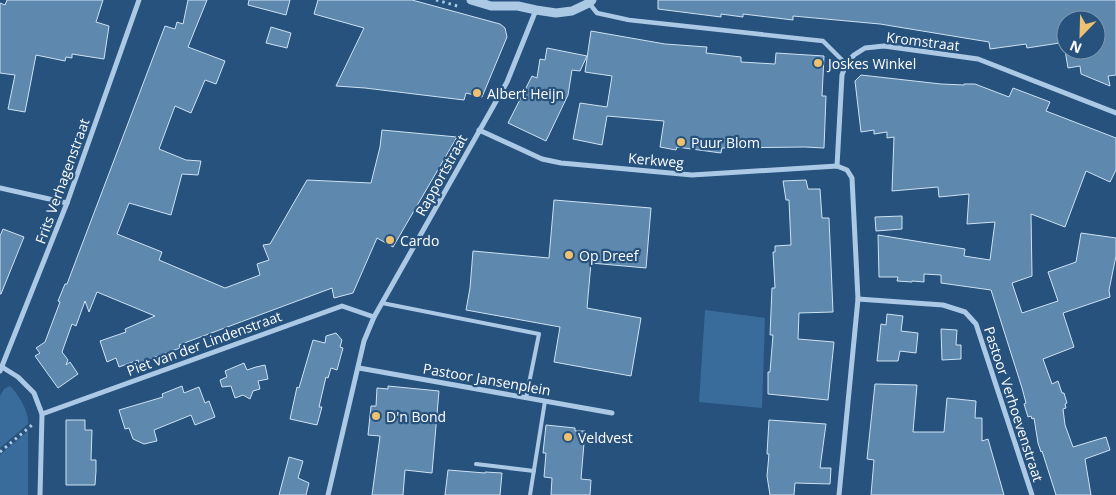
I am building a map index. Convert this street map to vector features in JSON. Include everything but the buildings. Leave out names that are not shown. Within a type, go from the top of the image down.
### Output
[{"type":"street","name":"Frits Verhagenstraat","points":[[40,495],[42,415],[34,393],[18,377],[1,369],[68,203],[139,0]]},
{"type":"street","points":[[471,0],[491,6],[518,6],[556,13],[572,11],[591,2],[597,13],[629,20],[822,41],[846,64],[842,75],[837,166],[847,170],[852,178],[858,299],[839,495]]},
{"type":"street","points":[[509,0],[518,6]]},
{"type":"street","name":"Rapportstraat","points":[[328,495],[364,341],[374,316],[507,82],[536,10]]},
{"type":"street","name":"Kromstraat","points":[[846,64],[854,55],[865,48],[884,46],[978,59],[1116,113]]},
{"type":"street","name":"Kerkweg","points":[[479,130],[542,159],[561,163],[692,174],[837,166]]},
{"type":"street","points":[[0,188],[68,203]]},
{"type":"street","name":"Pastoor Verhoevenstraat","points":[[858,299],[943,305],[965,312],[976,324],[1032,495]]},
{"type":"street","name":"Piet van der Lindenstraat","points":[[42,415],[342,306],[374,316]]},
{"type":"street","name":"Pastoor Jansenplein","points":[[359,368],[612,413]]},
{"type":"lane","points":[[382,303],[539,334],[526,398]]},
{"type":"lane","points":[[530,495],[546,401]]},
{"type":"lane","points":[[476,464],[534,471]]},
{"type":"path","points":[[0,452],[42,415]]},
{"type":"shaded area","points":[[705,310],[765,318],[762,408],[699,402]]},
{"type":"shaded area","points":[[10,386],[23,404],[28,424],[0,448],[0,396],[4,389]]},
{"type":"shaded area","points":[[28,431],[28,495],[0,495],[0,455]]},
{"type":"place","name":"Joskes Winkel","points":[[818,63]]},
{"type":"place","name":"Albert Heijn","points":[[477,93]]},
{"type":"place","name":"Puur Blom","points":[[681,142]]},
{"type":"place","name":"Cardo","points":[[390,240]]},
{"type":"place","name":"Op Dreef","points":[[569,255]]},
{"type":"place","name":"D'n Bond","points":[[376,416]]},
{"type":"place","name":"Veldvest","points":[[568,437]]}]
